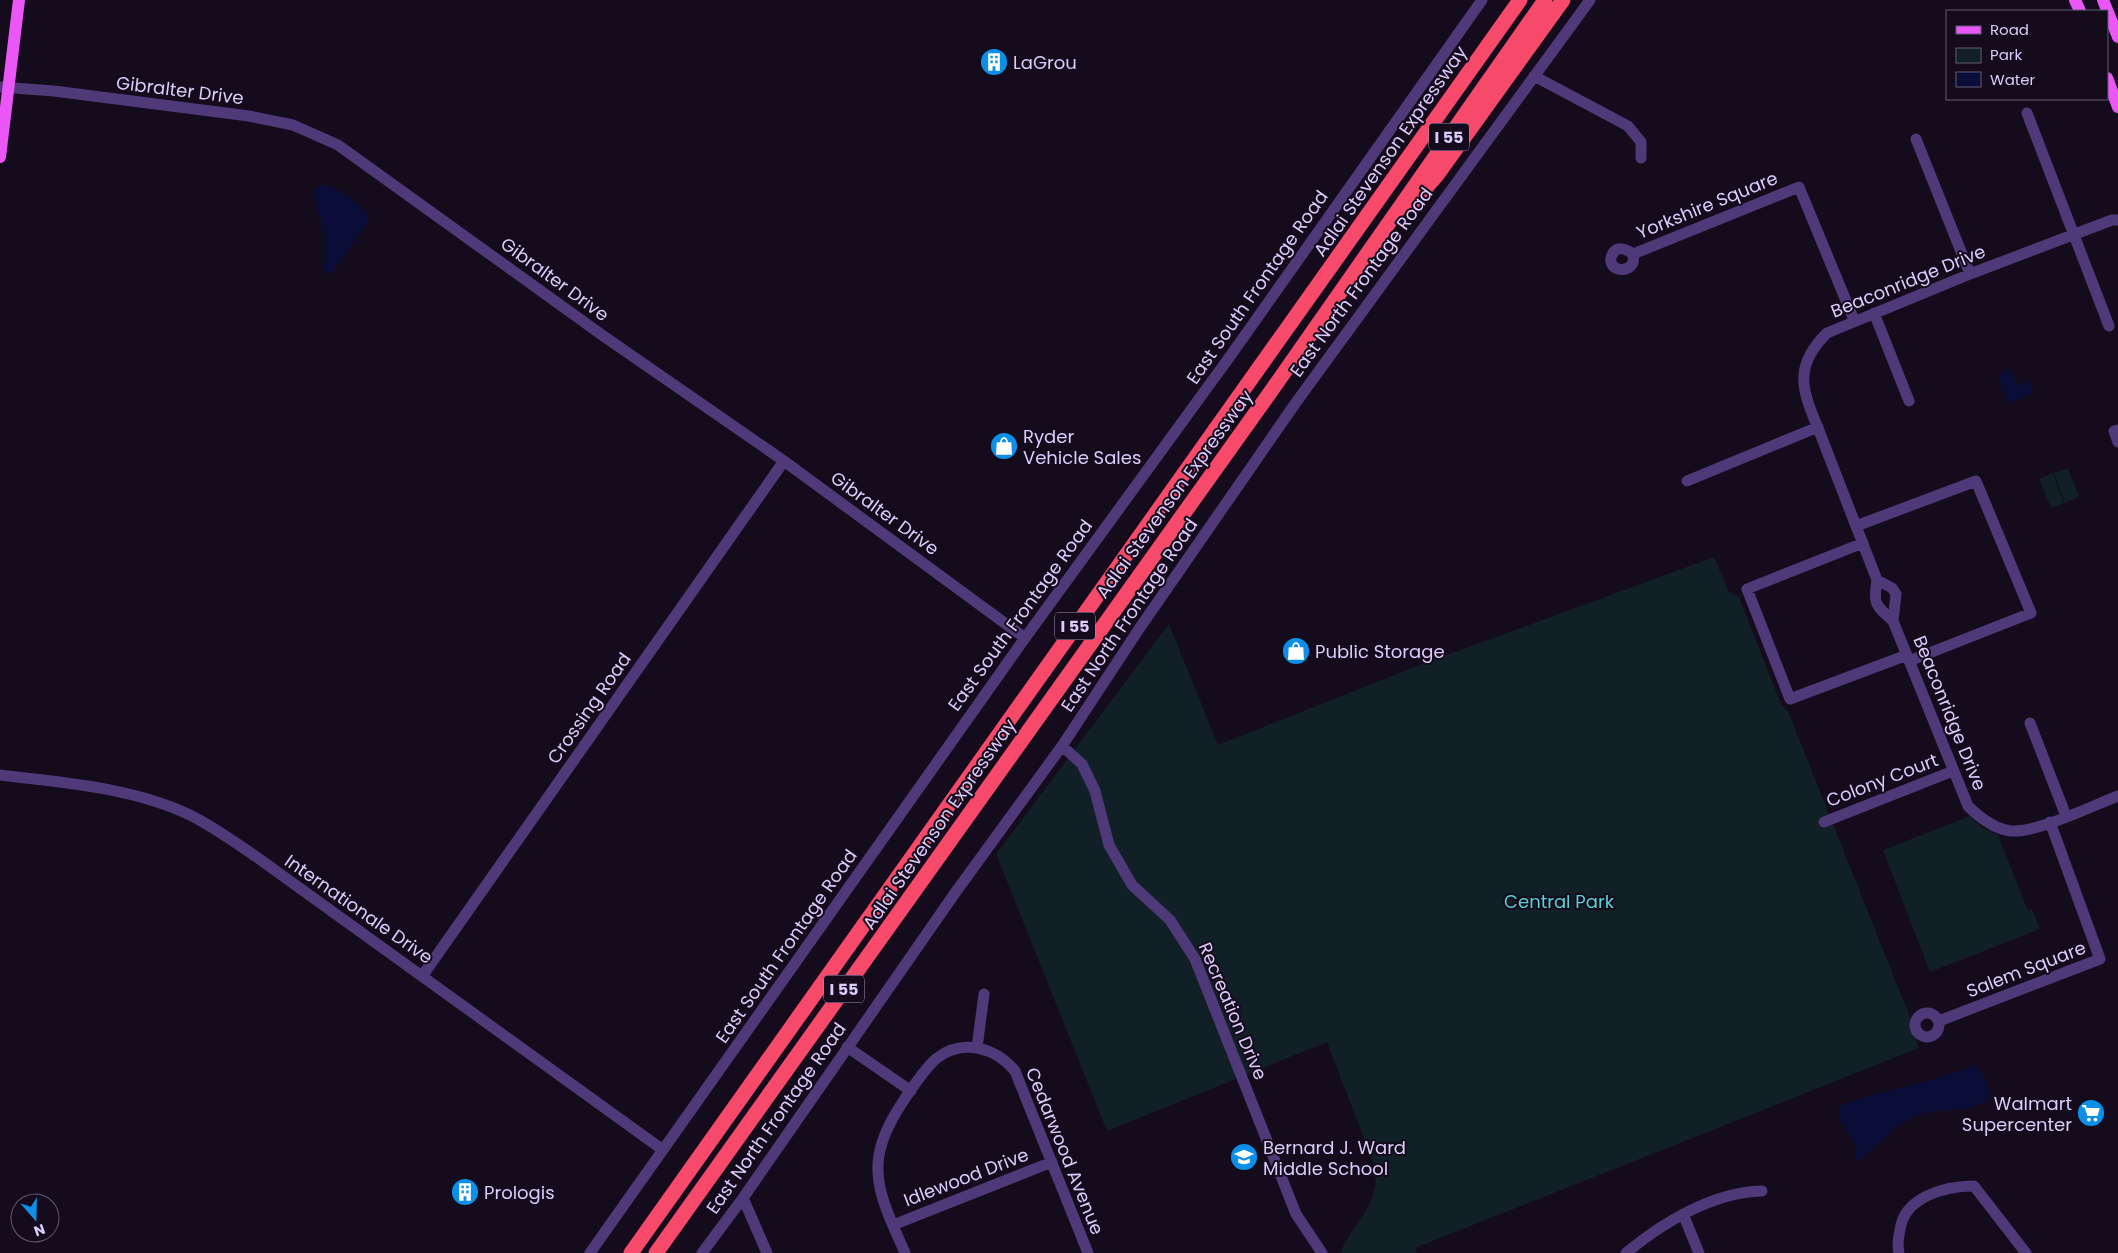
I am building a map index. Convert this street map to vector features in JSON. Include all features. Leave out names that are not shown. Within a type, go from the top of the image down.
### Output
[{"type":"highway","name":"Adlai Stevenson Expressway","points":[[631,1253],[1520,0]]},
{"type":"highway","name":"Adlai Stevenson Expressway","points":[[656,1253],[1274,387],[1545,0]]},
{"type":"highway","points":[[1352,273],[1436,175],[1563,0]]},
{"type":"main road","points":[[0,157],[4,87],[18,0]]},
{"type":"main road","points":[[2108,12],[2118,37]]},
{"type":"main road","points":[[2108,81],[2118,107]]},
{"type":"street","name":"East South Frontage Road","points":[[590,1253],[1025,638],[1237,347],[1482,0]]},
{"type":"street","name":"East North Frontage Road","points":[[702,1253],[743,1198],[847,1047],[1062,746],[1139,629],[1297,401],[1590,0]]},
{"type":"street","points":[[1534,76],[1628,126],[1640,142],[1641,158]]},
{"type":"street","name":"Gibralter Drive","points":[[4,87],[54,91],[249,116],[293,126],[338,145],[602,335],[784,461],[1025,638]]},
{"type":"street","points":[[2027,113],[2108,326]]},
{"type":"street","points":[[1916,139],[1970,274]]},
{"type":"street","name":"Yorkshire Square","points":[[1633,254],[1799,187],[1854,320]]},
{"type":"street","name":"Beaconridge Drive","points":[[2116,217],[1854,320],[1827,333],[1817,343],[1805,365],[1804,388],[1877,580],[1874,601],[1893,621],[1968,806],[1985,822],[2009,830],[2019,831],[2050,822],[2118,796]]},
{"type":"street","points":[[1874,313],[1909,401]]},
{"type":"street","points":[[1687,480],[1818,427]]},
{"type":"street","points":[[2118,430],[2114,431],[2118,442]]},
{"type":"street","name":"Crossing Road","points":[[423,975],[784,461]]},
{"type":"street","points":[[1856,526],[1976,481],[2031,613],[1790,699],[1747,589],[1863,543]]},
{"type":"street","name":"Beaconridge Drive","points":[[1877,580],[1892,588],[1896,594],[1893,621]]},
{"type":"street","points":[[2030,723],[2066,816]]},
{"type":"street","name":"Recreation Drive","points":[[1062,746],[1082,764],[1095,791],[1109,845],[1132,885],[1170,920],[1195,959],[1296,1214],[1322,1253]]},
{"type":"street","name":"Colony Court","points":[[1824,822],[1953,771]]},
{"type":"street","name":"Internationale Drive","points":[[0,775],[88,786],[146,800],[190,815],[258,858],[423,975],[663,1150]]},
{"type":"street","name":"Salem Square","points":[[1939,1021],[2100,959],[2050,822]]},
{"type":"street","points":[[977,1048],[984,994]]},
{"type":"street","points":[[847,1047],[911,1091]]},
{"type":"street","name":"Cedarwood Avenue","points":[[905,1253],[880,1186],[879,1154],[887,1128],[911,1091],[937,1058],[962,1048],[977,1048],[997,1054],[1015,1071],[1088,1253]]},
{"type":"street","name":"Idlewood Drive","points":[[893,1225],[1052,1162]]},
{"type":"street","points":[[1900,1253],[1897,1246],[1901,1218],[1919,1199],[1955,1186],[1974,1186],[2026,1253]]},
{"type":"street","points":[[1626,1253],[1653,1231],[1683,1214],[1735,1193],[1762,1190]]},
{"type":"street","points":[[743,1198],[767,1253]]},
{"type":"street","points":[[1683,1214],[1699,1253]]},
{"type":"green space","points":[[2068,468],[2079,497],[2065,503],[2054,473]]},
{"type":"green space","points":[[2053,473],[2064,503],[2051,508],[2039,479]]},
{"type":"green space","name":"Central Park","points":[[1714,557],[1729,592],[1739,597],[1781,704],[1788,711],[1911,1020],[1910,1025],[1919,1048],[1415,1248],[1417,1253],[1340,1253],[1370,1203],[1376,1181],[1375,1167],[1327,1042],[1107,1131],[996,854],[1169,624],[1218,745],[1417,666]]},
{"type":"green space","points":[[1970,816],[1982,828],[1998,835],[2028,911],[2032,909],[2040,929],[1930,972],[1883,850]]},
{"type":"water","points":[[320,185],[333,188],[348,196],[369,217],[367,223],[329,274],[325,272],[324,232],[314,196],[314,191]]},
{"type":"water","points":[[2010,369],[2017,386],[2029,381],[2034,393],[2008,403],[1997,375]]},
{"type":"water","points":[[1976,1065],[1986,1081],[1990,1096],[1983,1102],[1967,1109],[1932,1111],[1915,1117],[1897,1128],[1858,1162],[1856,1160],[1855,1146],[1837,1112],[1840,1106],[1873,1095],[1942,1077]]},
{"type":"place","name":"LaGrou","points":[[994,62]]},
{"type":"place","name":"Ryder Vehicle Sales","points":[[1004,446]]},
{"type":"place","name":"Public Storage","points":[[1296,651]]},
{"type":"place","name":"Walmart Supercenter","points":[[2091,1113]]},
{"type":"place","name":"Bernard J. Ward Middle School","points":[[1244,1157]]},
{"type":"place","name":"Prologis","points":[[465,1192]]}]
